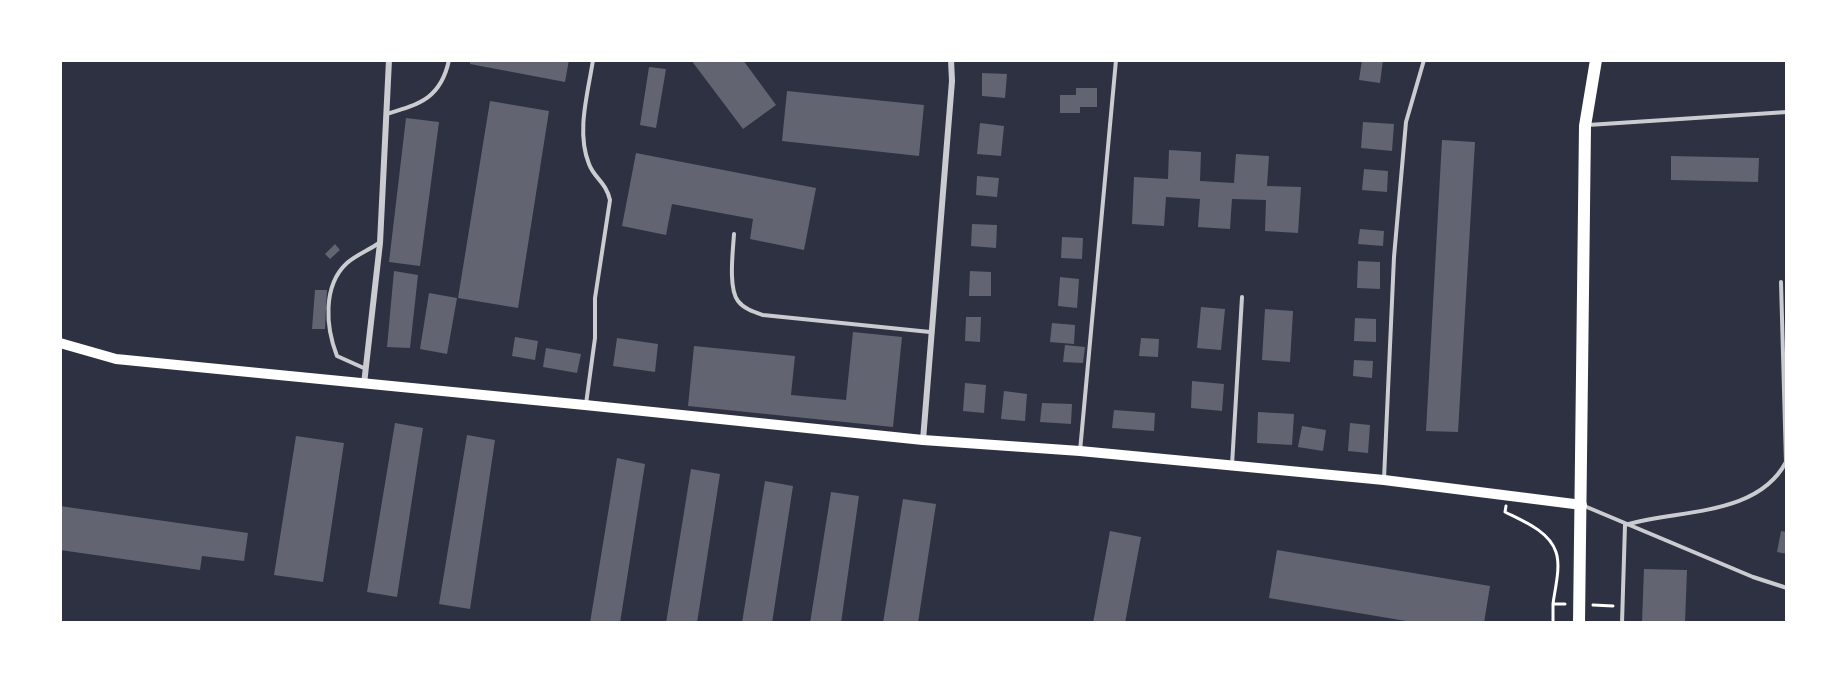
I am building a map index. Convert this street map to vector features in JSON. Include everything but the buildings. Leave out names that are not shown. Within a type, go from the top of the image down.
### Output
[{"type":"highway","points":[[1580,623],[1585,126],[1596,60]]},
{"type":"main road","points":[[60,343],[116,359],[923,440],[1080,451],[1384,480],[1582,505]]},
{"type":"street","points":[[364,384],[380,243],[389,60]]},
{"type":"street","points":[[923,440],[952,81],[951,60]]},
{"type":"lane","points":[[386,114],[419,104],[436,91],[447,72],[449,60]]},
{"type":"lane","points":[[585,405],[595,338],[595,298],[610,200],[607,188],[589,165],[583,136],[593,60]]},
{"type":"lane","points":[[1080,451],[1116,60]]},
{"type":"lane","points":[[1384,480],[1394,257],[1406,122],[1424,60]]},
{"type":"lane","points":[[1585,126],[1787,112]]},
{"type":"lane","points":[[734,234],[732,288],[737,301],[747,309],[763,315],[930,332]]},
{"type":"lane","points":[[366,369],[337,356],[328,326],[331,294],[336,276],[348,262],[380,243]]},
{"type":"lane","points":[[1625,525],[1648,518],[1717,507],[1749,498],[1775,480],[1786,457],[1781,282]]},
{"type":"lane","points":[[1232,466],[1242,297]]},
{"type":"lane","points":[[1582,505],[1753,577],[1787,588]]},
{"type":"lane","points":[[1622,623],[1625,525]]},
{"type":"path","points":[[1507,495],[1505,512],[1544,534],[1556,552],[1554,604]]}]
